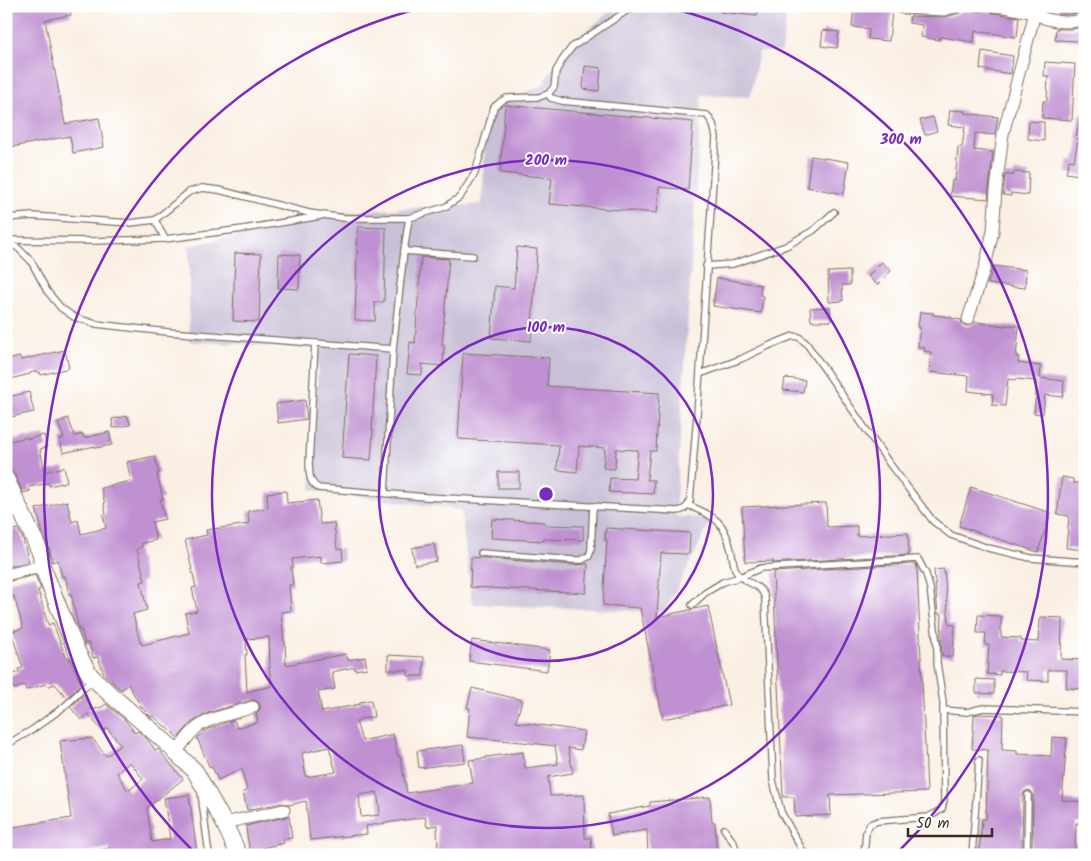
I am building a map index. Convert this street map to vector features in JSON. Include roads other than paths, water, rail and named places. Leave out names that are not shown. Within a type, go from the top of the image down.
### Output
[{"type":"street","points":[[897,6],[944,10],[957,6]]},
{"type":"street","points":[[996,6],[1035,13],[1054,21],[1073,22],[1082,20],[1085,16]]},
{"type":"street","points":[[968,319],[986,267],[993,231],[1003,134],[1035,13]]},
{"type":"street","points":[[6,479],[41,554],[42,566],[82,663],[94,679],[170,746],[195,771],[224,823],[239,855]]},
{"type":"street","points":[[6,575],[42,566]]},
{"type":"street","points":[[176,753],[199,725],[253,707]]},
{"type":"street","points":[[224,823],[284,810]]},
{"type":"lane","points":[[6,218],[32,216],[130,224],[155,220],[188,192],[202,188],[219,190],[309,213],[344,218],[409,218],[445,207],[460,197],[475,173],[494,107],[507,98],[539,97],[548,94],[554,87],[556,71],[572,47],[634,6]]},
{"type":"lane","points":[[315,343],[309,464],[312,484],[318,488],[385,494],[677,511],[681,511],[688,506],[700,374],[716,137],[713,124],[707,115],[562,101],[551,98],[548,94]]},
{"type":"lane","points":[[706,266],[734,264],[786,246],[814,230],[834,212]]},
{"type":"lane","points":[[6,241],[165,239],[328,215]]},
{"type":"lane","points":[[385,494],[393,349],[409,218]]},
{"type":"lane","points":[[155,220],[165,239]]},
{"type":"lane","points":[[6,241],[18,248],[31,261],[47,291],[61,308],[74,317],[96,324],[168,332],[393,349]]},
{"type":"lane","points":[[404,250],[473,256]]},
{"type":"lane","points":[[700,374],[741,359],[793,336],[799,337],[806,343],[823,366],[889,463],[933,521],[950,535],[988,548],[1031,558],[1085,562]]},
{"type":"lane","points":[[481,553],[582,560],[589,556],[591,550],[593,506]]},
{"type":"lane","points":[[688,506],[708,514],[718,521],[726,533],[736,571],[740,577],[761,589],[764,593],[772,780],[782,812],[805,855]]},
{"type":"lane","points":[[692,605],[705,593],[723,582],[761,568],[918,559],[926,574],[930,588],[937,645],[937,663],[943,702],[944,800],[942,809],[928,817],[878,820],[870,824],[866,832],[864,855]]},
{"type":"lane","points":[[6,744],[32,730],[65,706],[94,679]]},
{"type":"lane","points":[[943,710],[967,712],[983,708],[1085,712]]},
{"type":"lane","points":[[972,855],[979,760]]},
{"type":"lane","points":[[201,781],[201,798],[210,855]]},
{"type":"lane","points":[[1027,855],[1028,795]]},
{"type":"lane","points":[[724,829],[734,843],[737,855]]}]
